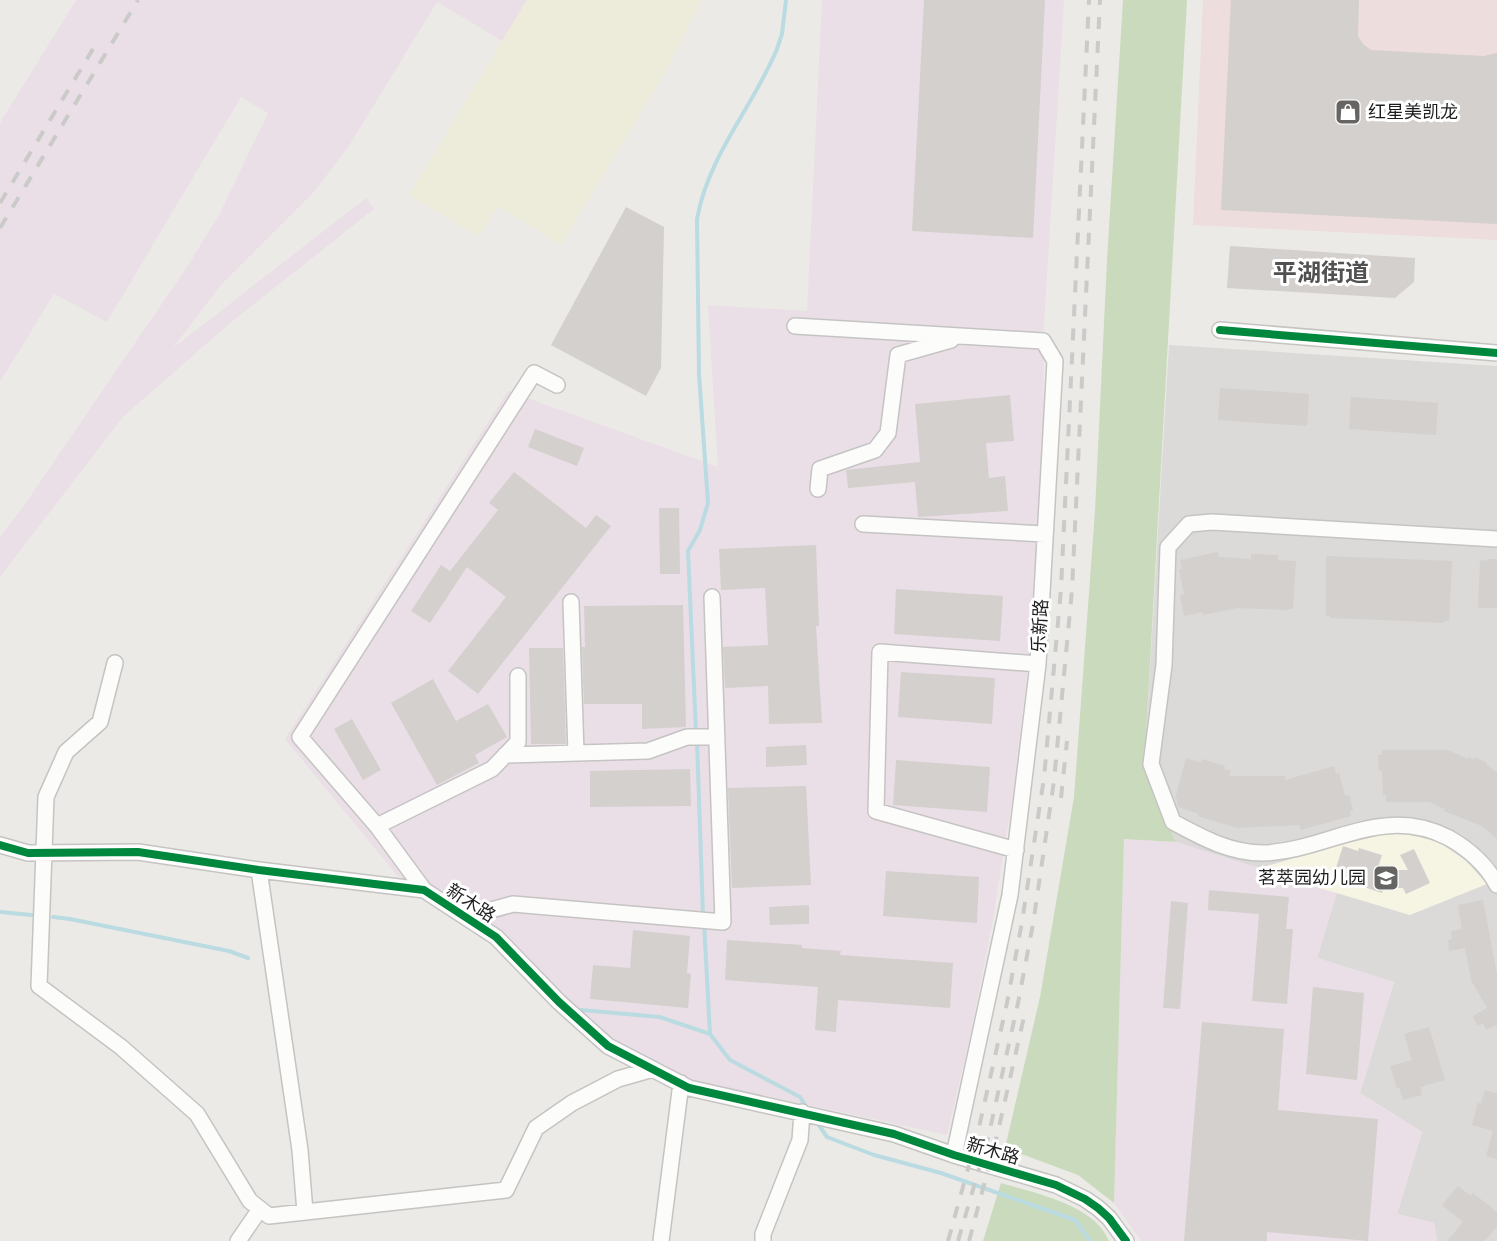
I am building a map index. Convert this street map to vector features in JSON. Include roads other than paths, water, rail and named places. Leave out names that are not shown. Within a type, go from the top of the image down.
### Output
[{"type":"street","name":"乐新路","points":[[795,326],[1043,341],[1055,361],[1038,664],[1016,850],[1010,896],[954,1155]]},
{"type":"street","points":[[1220,330],[1497,353]]},
{"type":"street","points":[[818,489],[820,469],[875,450],[888,433],[898,355],[962,336]]},
{"type":"street","points":[[424,890],[377,826],[300,738],[534,373],[557,385]]},
{"type":"street","points":[[1497,539],[1212,522],[1189,524],[1168,547],[1164,665],[1151,764],[1173,822],[1214,843],[1245,851],[1275,852],[1290,850],[1368,827],[1399,825],[1415,827],[1444,836],[1470,851],[1490,872],[1497,885]]},
{"type":"street","points":[[863,524],[1046,534]]},
{"type":"street","points":[[466,918],[513,904],[723,922],[712,597]]},
{"type":"street","points":[[571,603],[576,753]]},
{"type":"street","points":[[1016,850],[876,811],[880,652],[1038,664]]},
{"type":"street","points":[[115,663],[100,722],[66,752],[46,797],[39,986],[122,1047],[197,1114],[250,1202],[269,1216],[506,1190],[536,1128],[572,1103],[618,1079],[653,1069]]},
{"type":"street","points":[[377,826],[492,769],[518,742],[518,676]]},
{"type":"street","points":[[505,755],[648,751],[687,737],[717,737]]},
{"type":"street","name":"新木路","points":[[0,845],[28,853],[138,852],[259,870],[424,890],[496,937],[559,1002],[608,1046],[689,1088],[894,1134],[1071,1191],[1098,1208],[1109,1218],[1126,1241]]},
{"type":"street","points":[[259,870],[300,1150],[305,1212]]},
{"type":"street","points":[[661,1241],[681,1083]]},
{"type":"street","points":[[763,1241],[763,1234],[800,1140],[802,1112]]},
{"type":"street","points":[[238,1241],[260,1209]]},
{"type":"waterway","points":[[696,733],[688,551],[700,530],[708,503],[699,374],[697,219],[711,174],[777,49],[782,34],[786,0]]},
{"type":"waterway","points":[[697,741],[703,916]]},
{"type":"waterway","points":[[0,912],[32,915]]},
{"type":"waterway","points":[[53,917],[229,951],[248,958]]},
{"type":"waterway","points":[[704,923],[710,1034],[730,1060],[800,1097],[807,1108]]},
{"type":"waterway","points":[[581,1010],[660,1017],[710,1034]]},
{"type":"waterway","points":[[816,1121],[827,1137],[874,1155],[941,1173],[1075,1220],[1090,1241]]},
{"type":"railway","points":[[0,228],[138,0]]},
{"type":"railway","points":[[948,1241],[977,1136],[1007,1003],[1044,778],[1061,589],[1089,0]]},
{"type":"railway","points":[[958,1241],[988,1138],[1018,1003],[1033,924],[1054,781],[1072,590],[1100,0]]},
{"type":"railway","points":[[0,203],[99,39]]},
{"type":"railway","points":[[1061,798],[1067,741]]},
{"type":"railway","points":[[969,1241],[996,1140],[1024,1017]]},
{"type":"place","name":"红星美凯龙","points":[[1348,112]]},
{"type":"place","name":"茗萃园幼儿园","points":[[1386,878]]},
{"type":"district","name":"平湖街道","points":[[1321,273]]}]
